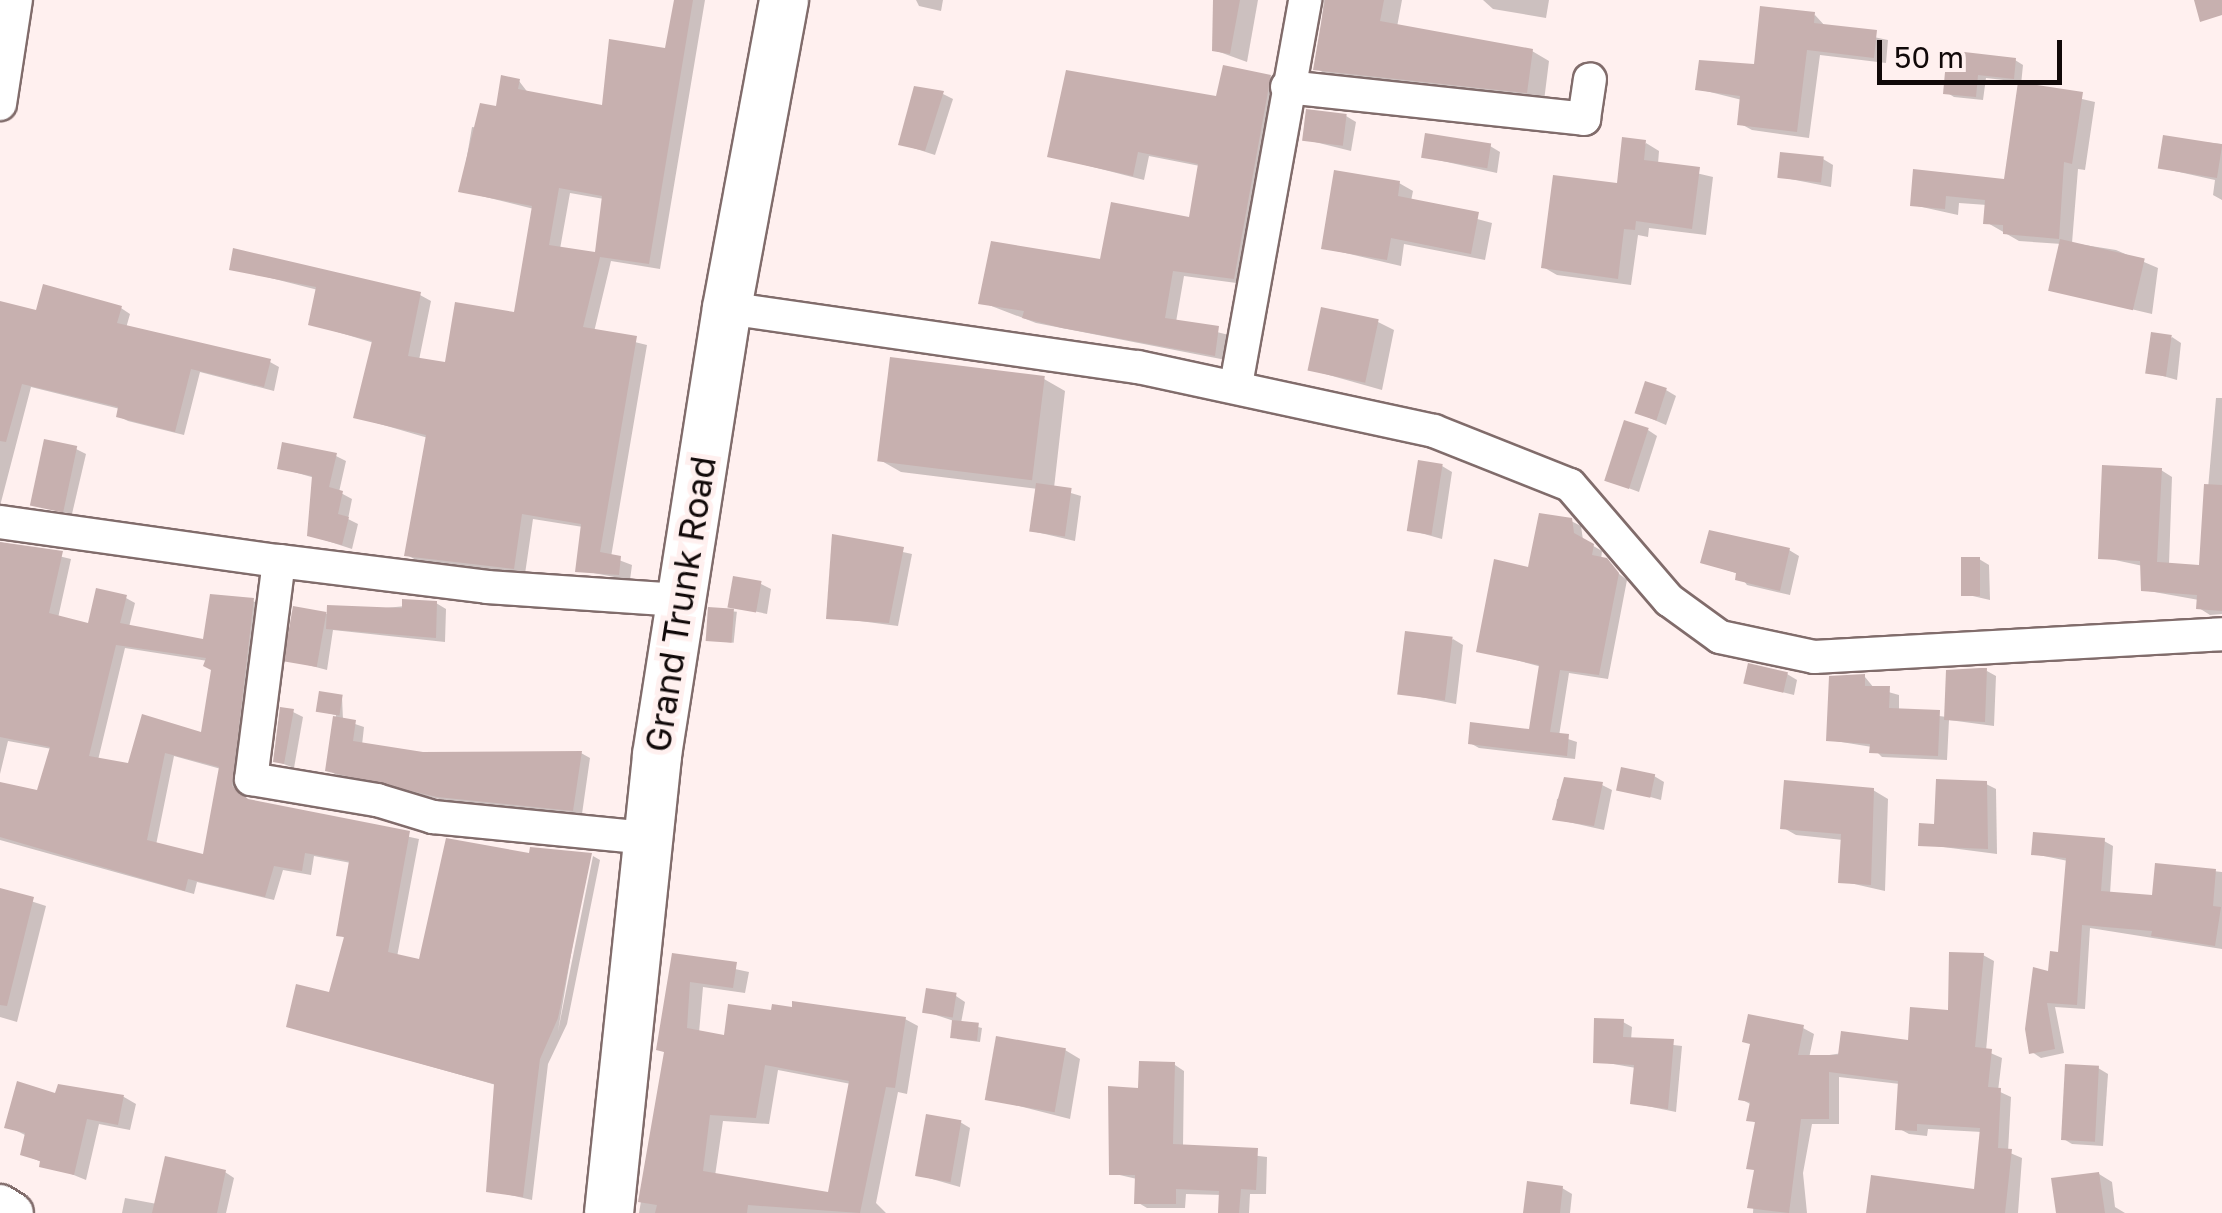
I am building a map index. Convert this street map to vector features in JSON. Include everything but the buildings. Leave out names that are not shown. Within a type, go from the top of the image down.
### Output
[{"type":"highway","name":"Grand Trunk Road","points":[[584,1213],[628,836],[661,600],[760,0]]},
{"type":"highway","name":"Grand Trunk Road","points":[[609,1213],[645,840],[726,308],[784,0]]},
{"type":"main road","points":[[0,1205],[12,1213]]},
{"type":"street","points":[[0,104],[16,0]]},
{"type":"street","points":[[1236,385],[1305,0]]},
{"type":"street","points":[[1287,87],[1544,119],[1584,118],[1590,79]]},
{"type":"street","points":[[726,308],[1236,385],[1434,431],[1570,485],[1669,600],[1720,636],[1814,657],[2222,634]]},
{"type":"street","points":[[0,522],[487,588],[661,600]]},
{"type":"street","points":[[280,560],[251,779],[378,800],[433,817],[628,836]]}]
